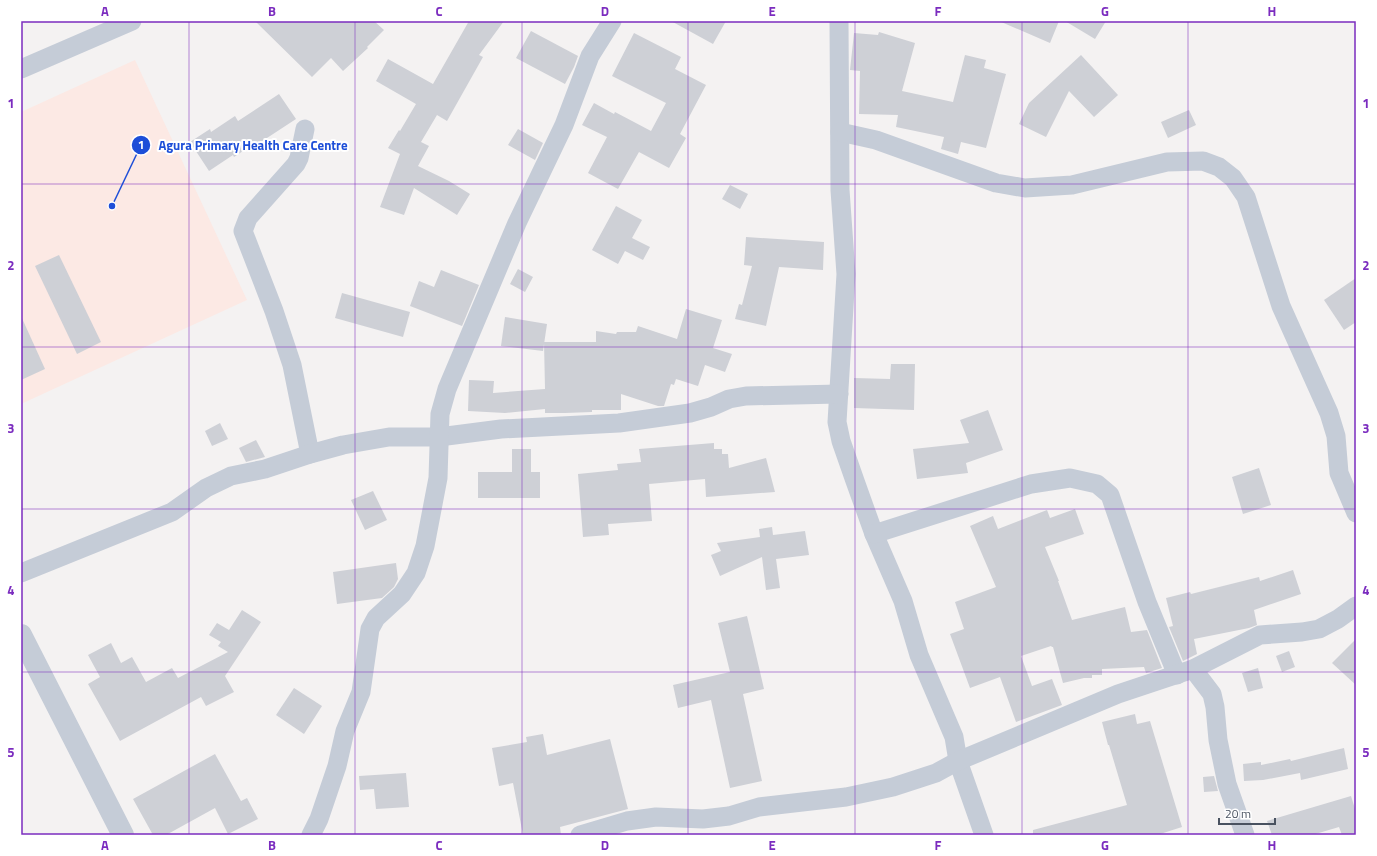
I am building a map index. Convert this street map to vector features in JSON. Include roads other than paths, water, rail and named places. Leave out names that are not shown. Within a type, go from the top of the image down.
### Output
[{"type":"street","points":[[21,69],[132,21]]},
{"type":"street","points":[[311,835],[319,819],[337,766],[345,731],[361,692],[370,629],[376,618],[402,594],[416,572],[425,546],[438,478],[440,414],[447,389],[517,224],[564,126],[590,56],[612,21]]},
{"type":"street","points":[[839,21],[840,190],[846,274],[837,422],[841,441],[874,534],[903,601],[919,655],[954,737],[958,761],[984,835]]},
{"type":"street","points":[[305,129],[299,158],[296,164],[248,218],[243,231],[274,311],[292,365],[310,454]]},
{"type":"street","points":[[840,132],[876,140],[996,183],[1025,188],[1072,185],[1167,162],[1203,161],[1219,167],[1233,178],[1246,198],[1281,306],[1329,413],[1336,436],[1339,473],[1356,513]]},
{"type":"street","points":[[21,573],[172,512],[206,488],[230,476],[264,469],[343,445],[389,437],[439,437],[501,429],[619,423],[690,413],[711,407],[729,399],[746,396],[839,394]]},
{"type":"street","points":[[874,534],[1031,484],[1070,478],[1097,484],[1110,495],[1147,602],[1185,672],[1212,694],[1215,707],[1218,740],[1227,784],[1245,835]]},
{"type":"street","points":[[580,835],[628,821],[656,817],[703,819],[729,816],[760,806],[846,797],[893,787],[936,774],[958,761],[1118,694],[1185,672],[1260,635],[1302,632],[1319,629],[1338,620],[1356,606]]},
{"type":"street","points":[[21,635],[123,835]]},
{"type":"place","name":"Agura Primary Health Care Centre","points":[[112,206]]}]
